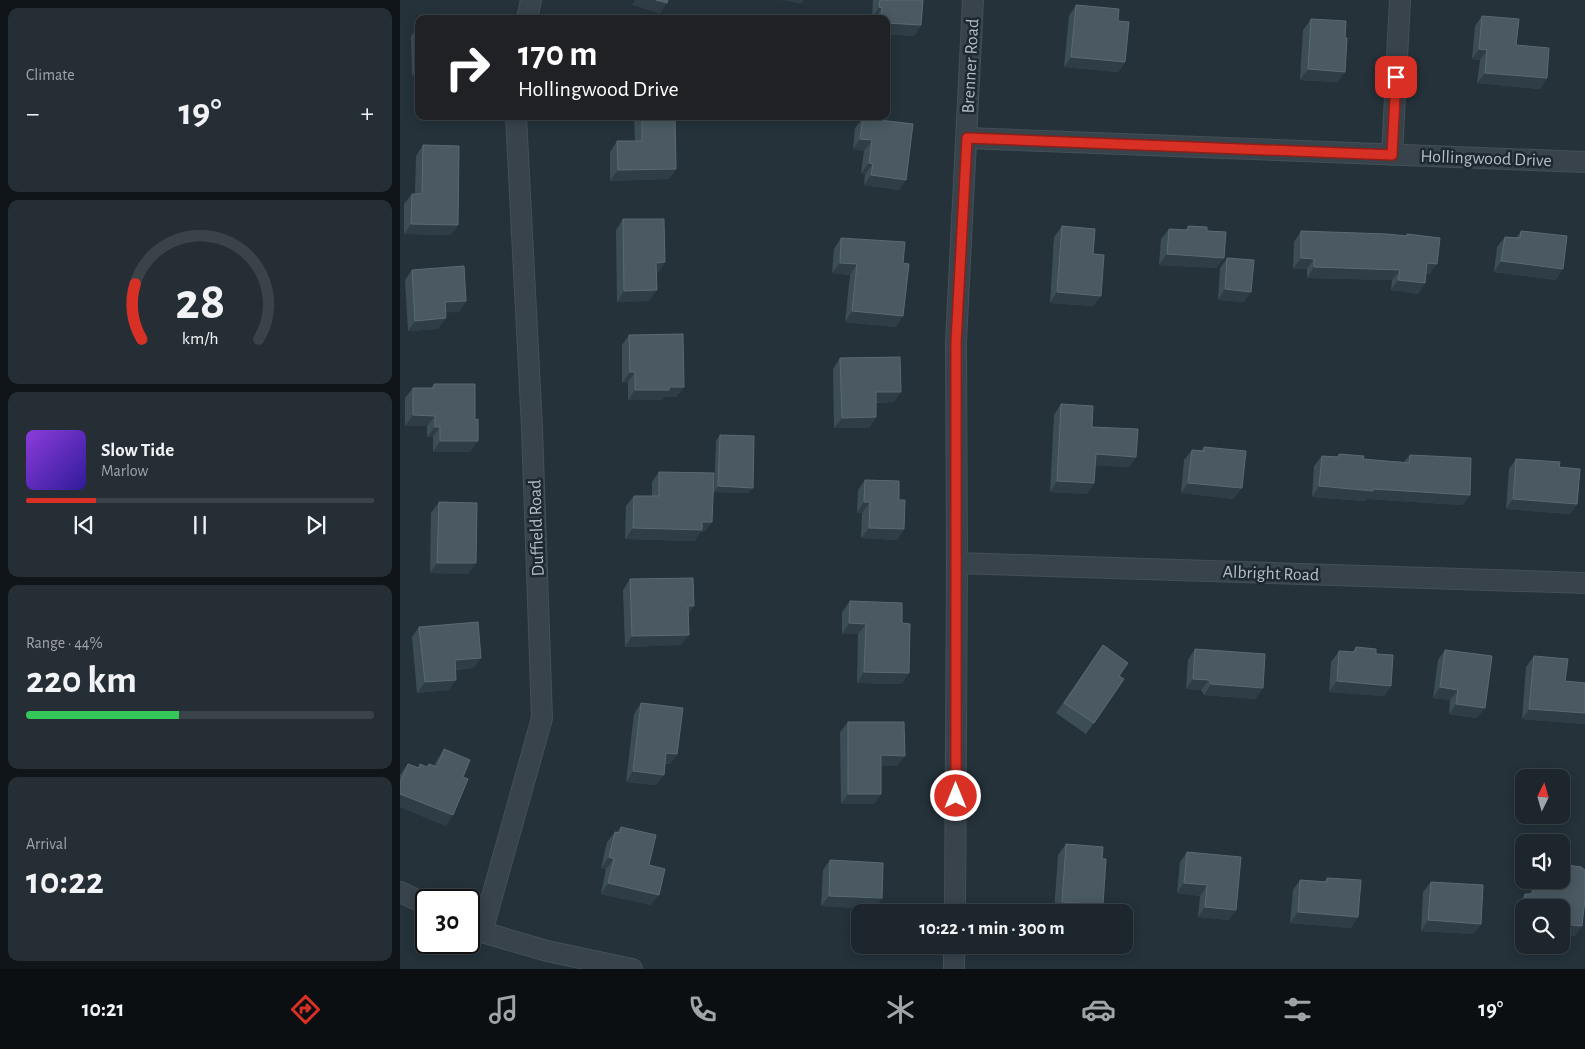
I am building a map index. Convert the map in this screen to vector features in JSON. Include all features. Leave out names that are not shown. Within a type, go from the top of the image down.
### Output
[{"type":"street","points":[[527,15],[531,0]]},
{"type":"street","name":"Brenner Road","points":[[955,904],[956,342],[973,0]]},
{"type":"street","points":[[1392,155],[1400,0]]},
{"type":"street","name":"Duffield Road","points":[[480,915],[542,718],[541,645],[532,428],[516,120]]},
{"type":"street","name":"Hollingwood Drive","points":[[967,138],[1585,162]]},
{"type":"street","name":"Albright Road","points":[[957,563],[1585,583]]},
{"type":"street","points":[[400,892],[415,899]]},
{"type":"street","points":[[480,929],[547,951],[632,969]]},
{"type":"street","points":[[954,954],[954,969]]},
{"type":"building","points":[[656,0],[668,0],[667,3]]},
{"type":"building","points":[[880,0],[923,0],[921,25],[890,23],[890,15],[881,15],[882,8],[879,7]]},
{"type":"building","points":[[1076,5],[1119,9],[1118,21],[1129,22],[1125,62],[1071,57]]},
{"type":"building","points":[[1482,16],[1519,19],[1516,45],[1549,48],[1547,78],[1485,73],[1487,50],[1479,49]]},
{"type":"building","points":[[1311,19],[1346,21],[1345,72],[1308,69]]},
{"type":"building","points":[[642,120],[675,120],[676,169],[618,170],[617,141],[642,141]]},
{"type":"building","points":[[863,120],[913,124],[906,180],[871,175],[873,164],[869,163],[872,140],[860,139]]},
{"type":"building","points":[[423,145],[459,146],[458,225],[411,224],[412,194],[422,194]]},
{"type":"building","points":[[623,219],[664,219],[665,262],[656,263],[657,290],[624,291]]},
{"type":"building","points":[[1062,226],[1095,229],[1093,254],[1104,255],[1101,296],[1057,292]]},
{"type":"building","points":[[1188,226],[1207,227],[1207,231],[1226,232],[1224,258],[1167,254],[1169,229],[1188,230]]},
{"type":"building","points":[[1301,231],[1407,236],[1407,234],[1440,238],[1437,264],[1427,263],[1425,283],[1398,280],[1400,270],[1314,267],[1314,259],[1301,258]]},
{"type":"building","points":[[1521,231],[1567,236],[1563,269],[1501,261],[1505,237],[1520,238]]},
{"type":"building","points":[[841,238],[905,242],[903,263],[909,264],[903,316],[852,311],[857,264],[840,263]]},
{"type":"building","points":[[1227,258],[1254,260],[1251,292],[1225,289]]},
{"type":"building","points":[[464,266],[466,301],[445,302],[446,318],[415,321],[412,270]]},
{"type":"building","points":[[683,334],[684,387],[669,387],[669,390],[635,390],[635,372],[630,372],[629,335]]},
{"type":"building","points":[[900,357],[901,392],[876,392],[876,417],[842,418],[840,358]]},
{"type":"building","points":[[434,384],[475,384],[475,420],[478,419],[478,441],[440,441],[440,427],[435,427],[435,416],[413,415],[413,388],[434,388]]},
{"type":"building","points":[[1061,404],[1093,406],[1092,427],[1138,429],[1136,457],[1096,454],[1094,483],[1057,481]]},
{"type":"building","points":[[720,435],[754,436],[753,488],[718,486]]},
{"type":"building","points":[[1204,447],[1246,451],[1242,488],[1188,483],[1192,450],[1204,451]]},
{"type":"building","points":[[1339,454],[1364,456],[1363,459],[1409,463],[1410,455],[1471,458],[1470,495],[1373,489],[1373,491],[1319,486],[1322,456],[1339,457]]},
{"type":"building","points":[[1516,459],[1560,462],[1559,467],[1580,469],[1577,504],[1513,499]]},
{"type":"building","points":[[659,472],[714,473],[712,522],[702,522],[702,530],[633,528],[634,496],[659,496]]},
{"type":"building","points":[[865,480],[899,481],[899,500],[905,500],[904,529],[869,528],[870,502],[864,502]]},
{"type":"building","points":[[439,502],[477,503],[476,563],[437,563]]},
{"type":"building","points":[[693,578],[694,606],[688,606],[689,635],[632,636],[630,579]]},
{"type":"building","points":[[850,601],[902,603],[902,623],[910,624],[909,673],[864,672],[866,624],[849,623]]},
{"type":"building","points":[[478,622],[481,658],[455,660],[456,680],[425,682],[419,627]]},
{"type":"building","points":[[1103,645],[1128,663],[1119,676],[1124,679],[1094,723],[1064,703]]},
{"type":"building","points":[[1356,647],[1376,649],[1376,654],[1393,655],[1391,686],[1337,681],[1339,651],[1355,652]]},
{"type":"building","points":[[1195,649],[1265,654],[1263,688],[1211,684],[1209,680],[1193,679]]},
{"type":"building","points":[[1445,650],[1492,656],[1485,708],[1456,704],[1458,690],[1440,687]]},
{"type":"building","points":[[1534,656],[1568,659],[1565,681],[1585,683],[1585,713],[1529,709]]},
{"type":"building","points":[[641,703],[683,708],[677,754],[666,753],[664,775],[633,771]]},
{"type":"building","points":[[848,722],[904,722],[905,756],[881,755],[881,794],[848,794]]},
{"type":"building","points":[[444,749],[470,760],[463,777],[468,779],[453,815],[400,794],[400,783],[408,764],[419,768],[420,764],[427,767],[429,764],[437,767]]},
{"type":"building","points":[[621,827],[656,835],[649,865],[665,869],[659,895],[608,883],[614,859],[609,857],[615,832],[620,833]]},
{"type":"building","points":[[1066,844],[1103,847],[1102,859],[1106,859],[1103,904],[1062,902]]},
{"type":"building","points":[[1187,852],[1241,857],[1236,910],[1205,907],[1207,885],[1184,883]]},
{"type":"building","points":[[830,860],[883,863],[882,898],[829,896]]},
{"type":"building","points":[[1570,865],[1581,867],[1585,870],[1585,899],[1582,926],[1570,925],[1570,899],[1525,899],[1525,894],[1533,894],[1534,889],[1570,889]]},
{"type":"building","points":[[1327,878],[1361,880],[1358,917],[1298,912],[1300,880],[1327,882]]},
{"type":"building","points":[[1431,882],[1483,885],[1481,924],[1428,920]]},
{"type":"route","points":[[956,796],[956,342],[967,138],[1392,155],[1396,77]]}]
